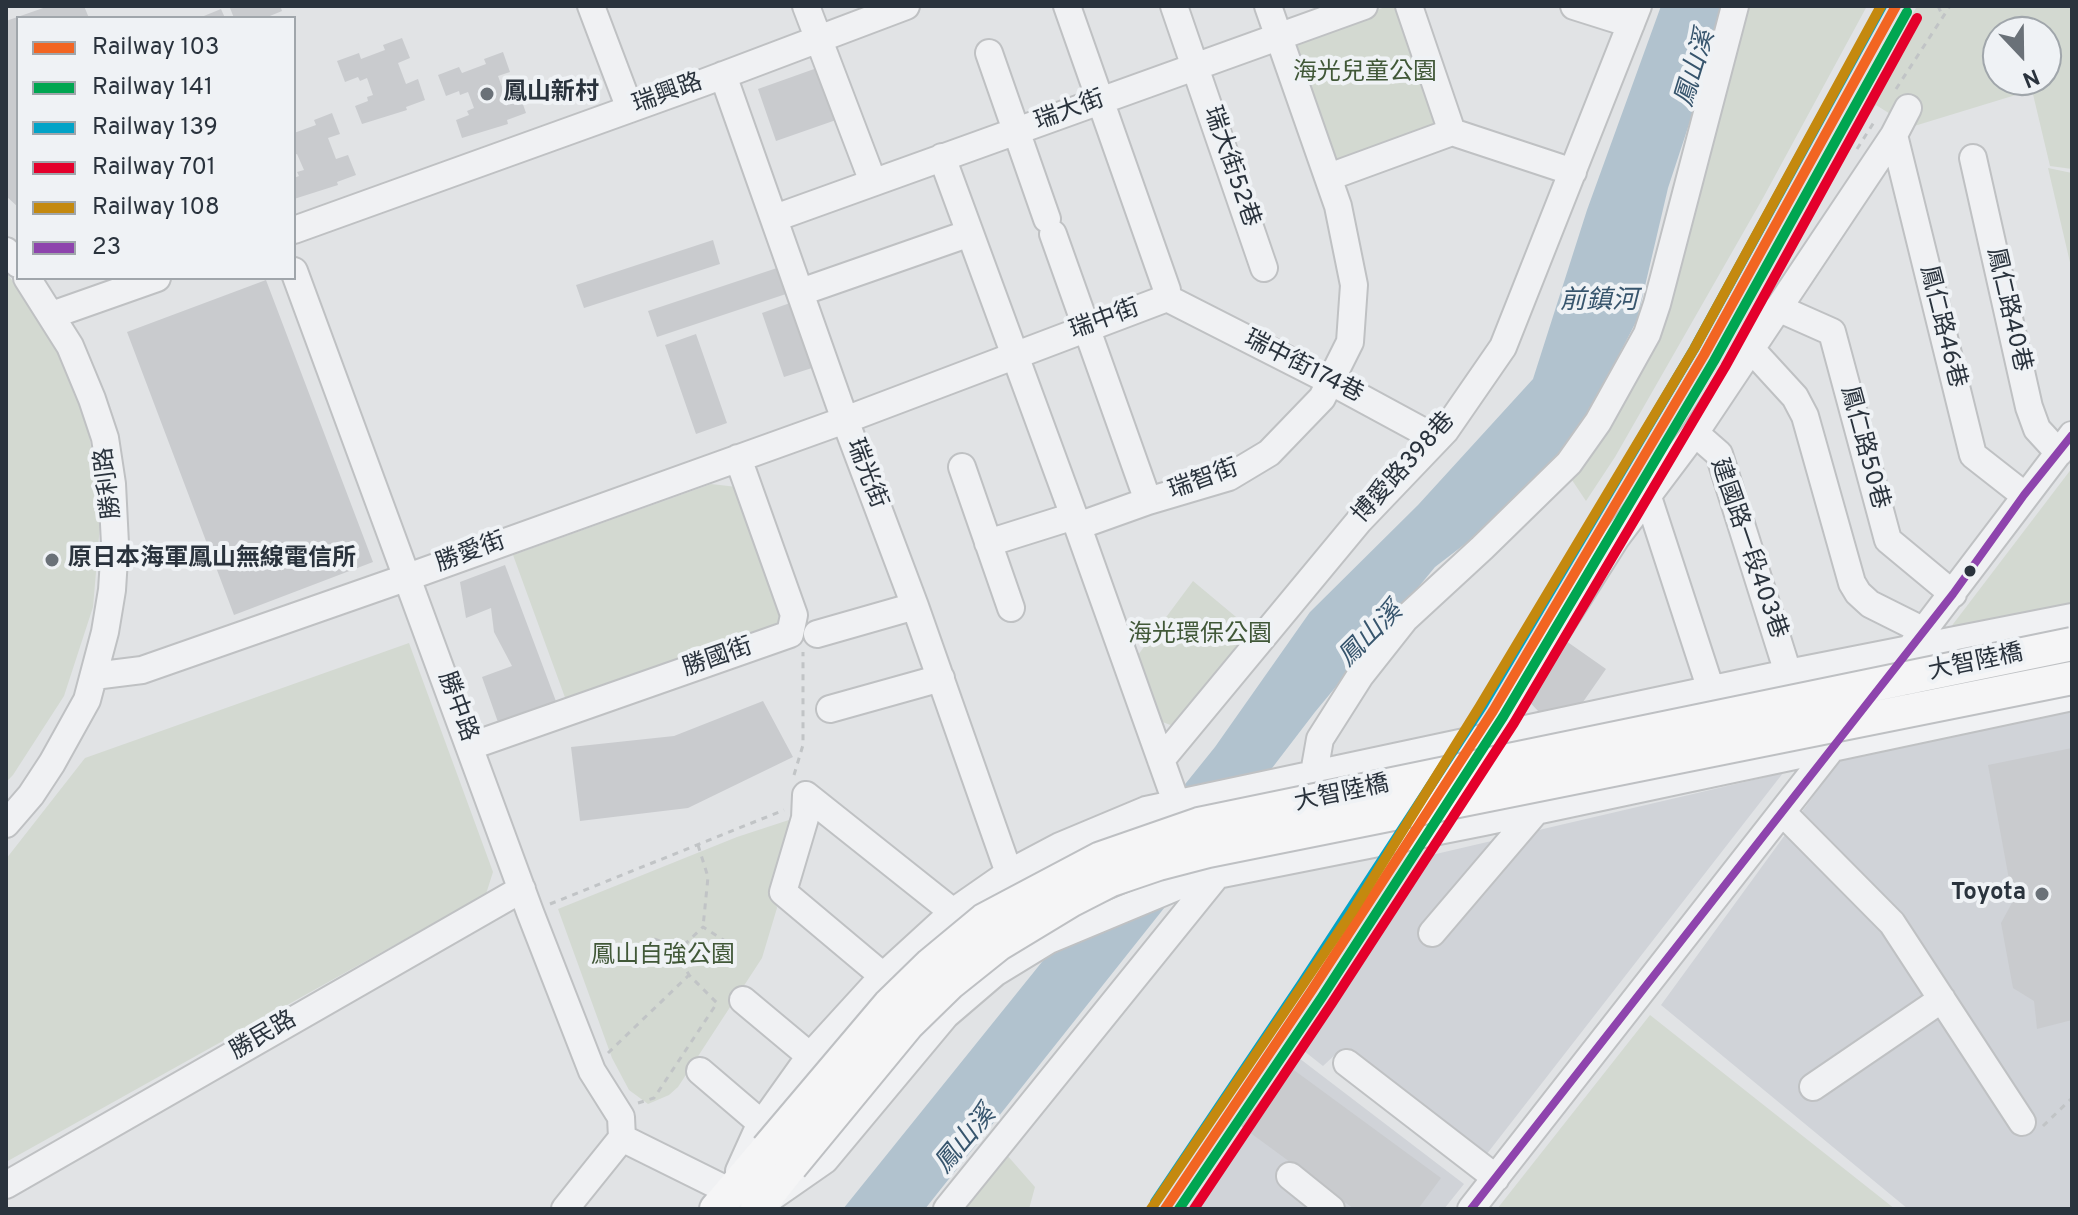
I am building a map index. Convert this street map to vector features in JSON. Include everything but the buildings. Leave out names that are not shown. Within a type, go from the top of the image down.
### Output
[{"type":"main road","name":"大智陸橋","points":[[774,1146],[889,1005],[931,964],[984,920],[1101,858],[1199,824],[2072,644]]},
{"type":"main road","name":"大智陸橋","points":[[774,1146],[949,984],[999,944],[1111,880],[1208,851],[2072,678]]},
{"type":"main road","points":[[723,1201],[774,1146]]},
{"type":"main road","points":[[758,1208],[774,1146]]},
{"type":"street","points":[[591,6],[630,109]]},
{"type":"street","points":[[806,6],[873,182]]},
{"type":"street","name":"瑞興路","points":[[296,229],[906,6]]},
{"type":"street","name":"瑞中街","points":[[845,420],[1167,298],[1167,290],[1067,6]]},
{"type":"street","name":"瑞大街52巷","points":[[1174,6],[1264,268]]},
{"type":"street","name":"瑞智街","points":[[988,543],[1229,477],[1269,453],[1322,398],[1350,342],[1354,285],[1338,206],[1268,6]]},
{"type":"street","points":[[1409,6],[1452,132]]},
{"type":"street","points":[[1574,6],[1635,15]]},
{"type":"street","points":[[1305,775],[1320,739],[1360,676],[1405,619],[1569,463],[1598,422],[1640,346],[1657,304],[1735,6]]},
{"type":"street","name":"瑞大街","points":[[775,218],[1353,8]]},
{"type":"street","name":"博愛路398巷","points":[[1161,760],[1359,521],[1437,439],[1503,347],[1635,15]]},
{"type":"street","points":[[989,53],[1148,501]]},
{"type":"street","name":"瑞光街","points":[[723,75],[1009,873]]},
{"type":"street","points":[[1485,739],[1616,538],[1695,433],[1894,135],[1908,108]]},
{"type":"street","points":[[1329,177],[1452,132],[1573,172]]},
{"type":"street","name":"鳳仁路46巷","points":[[1894,135],[1973,455],[2024,495]]},
{"type":"street","points":[[942,157],[1161,760],[1182,801]]},
{"type":"street","name":"鳳仁路40巷","points":[[1973,158],[2029,407],[2037,429],[2065,444]]},
{"type":"street","points":[[801,292],[970,233]]},
{"type":"street","name":"勝中路","points":[[296,276],[592,1071],[621,1117],[622,1138]]},
{"type":"street","name":"勝利路","points":[[6,824],[31,795],[52,763],[87,700],[112,590],[115,544],[112,484],[105,438],[70,346],[28,280]]},
{"type":"street","points":[[52,315],[151,280]]},
{"type":"street","name":"瑞中街174巷","points":[[1167,298],[1437,439]]},
{"type":"street","name":"鳳仁路50巷","points":[[1778,308],[1832,332],[1888,540],[1953,594]]},
{"type":"street","points":[[1751,349],[1795,397],[1805,416],[1852,583],[1870,604],[1916,641]]},
{"type":"street","name":"勝愛街","points":[[94,676],[142,670],[845,420]]},
{"type":"street","name":"建國路一段403巷","points":[[1695,433],[1719,454],[1788,673]]},
{"type":"street","points":[[1471,1209],[1953,594],[2065,444]]},
{"type":"street","name":"勝國街","points":[[471,746],[790,634],[794,615],[738,458]]},
{"type":"street","points":[[962,467],[1011,608]]},
{"type":"street","points":[[1648,497],[1711,690]]},
{"type":"street","points":[[810,639],[915,606]]},
{"type":"street","points":[[700,1071],[774,1146],[810,1056],[883,976],[953,912],[1009,873],[1060,846],[1146,810],[1711,690],[1916,641],[2072,617]]},
{"type":"street","points":[[830,709],[941,678]]},
{"type":"street","points":[[565,1209],[622,1138],[723,1201],[758,1208],[825,1160],[946,1015],[995,973],[1049,940],[1100,916],[1207,877],[1536,811],[2072,697]]},
{"type":"street","points":[[794,796],[805,818],[783,892],[883,976]]},
{"type":"street","points":[[794,796],[953,912]]},
{"type":"street","points":[[1432,933],[1536,811]]},
{"type":"street","points":[[1782,812],[1892,923],[2022,1122]]},
{"type":"street","points":[[947,1209],[1207,877]]},
{"type":"street","name":"勝民路","points":[[6,1185],[522,889]]},
{"type":"street","points":[[1813,1087],[1942,999]]},
{"type":"street","points":[[743,1000],[810,1056]]},
{"type":"street","points":[[1347,1063],[1496,1178]]},
{"type":"street","points":[[1290,1176],[1331,1209]]},
{"type":"path","points":[[1938,6],[1943,17]]},
{"type":"path","points":[[542,907],[698,845],[794,796],[803,745],[810,639]]},
{"type":"path","points":[[631,1105],[654,1098],[717,1003],[689,975],[680,959],[681,948],[703,927],[708,877],[698,845]]},
{"type":"path","points":[[703,927],[741,951]]},
{"type":"path","points":[[654,939],[681,948]]},
{"type":"path","points":[[602,1058],[689,975]]},
{"type":"path","points":[[2022,1122],[2029,1132],[2038,1130],[2060,1113],[2072,1098]]},
{"type":"shaded area","points":[[2072,705],[2072,1209],[1908,1209],[1661,1005],[1844,754]]},
{"type":"shaded area","points":[[1783,773],[1486,1155],[1339,1051],[1323,1066],[1299,1047],[1423,857]]},
{"type":"shaded area","points":[[1295,1055],[1464,1184],[1444,1209],[1187,1209]]},
{"type":"green space","name":"海光兒童公園","points":[[1388,6],[1403,11],[1440,124],[1337,161],[1297,49],[1301,37]]},
{"type":"green space","points":[[1746,6],[1867,6],[1763,198],[1615,457],[1586,501],[1564,468],[1652,303]]},
{"type":"green space","points":[[1917,6],[2072,6],[2072,169],[2050,166],[2033,96],[2062,96],[2062,16],[1982,16],[1982,96],[2012,96],[1911,127],[1876,105],[1810,205]]},
{"type":"green space","points":[[2048,168],[2072,173],[2072,271]]},
{"type":"green space","name":"原日本海軍鳳山無線電信所","points":[[6,272],[52,335],[87,421],[101,513],[93,607],[64,696],[6,782]]},
{"type":"green space","points":[[2072,468],[2072,608],[1944,636]]},
{"type":"green space","points":[[711,484],[737,487],[783,615],[776,630],[567,703],[513,555]]},
{"type":"green space","name":"海光環保公園","points":[[1193,581],[1254,632],[1173,726],[1160,721],[1138,655]]},
{"type":"green space","points":[[409,643],[493,872],[486,894],[6,1162],[6,859],[85,758]]},
{"type":"green space","name":"鳳山自強公園","points":[[795,818],[774,891],[777,908],[762,958],[678,1087],[669,1095],[648,1104],[629,1090],[612,1058],[558,909],[737,837]]},
{"type":"green space","points":[[1650,1015],[1895,1209],[1497,1209]]},
{"type":"green space","points":[[1006,1154],[1035,1187],[1029,1209],[961,1209]]},
{"type":"water","name":"前鎮河","points":[[1661,6],[1728,6],[1668,188],[1637,320],[1592,407],[1556,460],[1495,521],[1435,567],[1315,712],[1184,883],[925,1209],[843,1209],[1215,747],[1310,612],[1418,505],[1533,379],[1587,210]]},
{"type":"rail line","name":"108","points":[[1151,1209],[1352,912],[1480,706],[1694,349],[1881,6]]},
{"type":"rail line","name":"139","points":[[1155,1202],[1483,705],[1694,349],[1882,6]]},
{"type":"rail line","name":"103","points":[[1165,1209],[1493,711],[1704,355],[1896,6]]},
{"type":"rail line","name":"141","points":[[1179,1209],[1322,997],[1503,717],[1714,361],[1907,12]]},
{"type":"rail line","name":"701","points":[[1194,1209],[1514,723],[1725,367],[1917,18]]},
{"type":"transit line","name":"23","points":[[1471,1209],[1953,594],[2024,495],[2072,435]]},
{"type":"place","name":"鳳山新村","points":[[487,94]]},
{"type":"place","name":"原日本海軍鳳山無線電信所","points":[[52,560]]},
{"type":"place","name":"Toyota","points":[[2042,894]]},
{"type":"water label","name":"鳳山溪","points":[[1697,69]]},
{"type":"water label","name":"鳳山溪","points":[[1372,636]]},
{"type":"water label","name":"鳳山溪","points":[[967,1141]]}]
